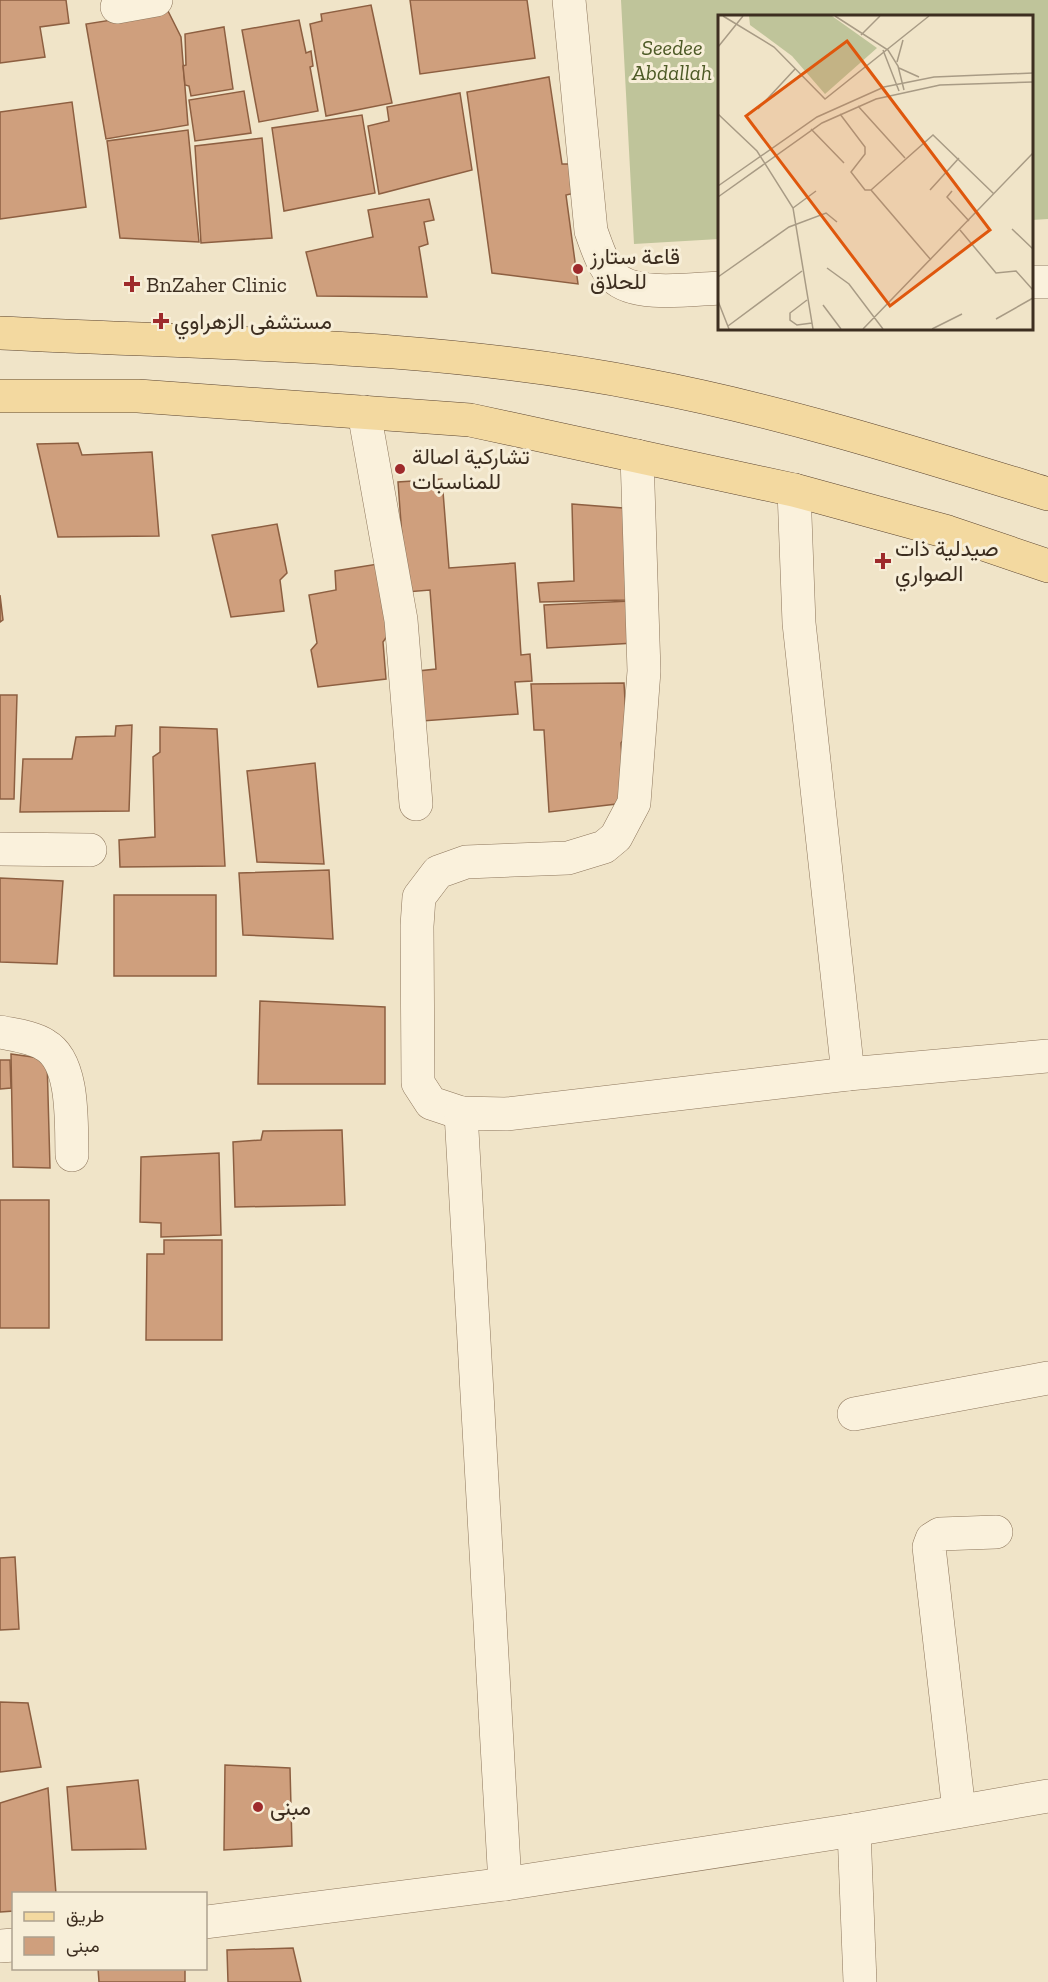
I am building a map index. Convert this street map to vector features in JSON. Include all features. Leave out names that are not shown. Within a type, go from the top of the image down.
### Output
[{"type":"main road","points":[[0,333],[326,346],[462,358],[644,384],[812,422],[1048,494]]},
{"type":"main road","points":[[0,396],[138,396],[470,420],[794,490],[948,532],[1048,566]]},
{"type":"street","points":[[117,7],[156,0]]},
{"type":"street","points":[[569,0],[591,231],[601,258],[615,278],[641,290],[718,288]]},
{"type":"street","points":[[364,412],[401,620],[416,804]]},
{"type":"street","points":[[637,456],[644,671],[634,803],[616,837],[604,847],[568,858],[466,862],[438,872],[419,897],[417,926],[418,1083],[430,1103],[461,1113],[506,1114],[848,1074],[1048,1056]]},
{"type":"street","points":[[794,490],[799,623],[848,1074]]},
{"type":"street","points":[[0,849],[90,850]]},
{"type":"street","points":[[0,1032],[45,1044],[57,1054],[66,1076],[72,1155]]},
{"type":"street","points":[[461,1113],[505,1884]]},
{"type":"street","points":[[854,1413],[1048,1378]]},
{"type":"street","points":[[959,1811],[928,1547],[932,1539],[940,1534],[996,1532]]},
{"type":"street","points":[[207,1922],[505,1884],[854,1830],[1048,1796]]},
{"type":"street","points":[[854,1830],[860,1982]]},
{"type":"green space","name":"Seedee Abdallah","points":[[621,0],[1048,0],[1048,219],[1033,220],[1033,15],[718,15],[718,239],[634,244]]},
{"type":"building","points":[[0,0],[66,0],[69,23],[40,27],[45,57],[0,63]]},
{"type":"building","points":[[410,0],[527,0],[535,58],[420,74]]},
{"type":"building","points":[[371,5],[392,103],[326,116],[310,24],[322,21],[321,14]]},
{"type":"building","points":[[168,11],[181,37],[188,125],[106,139],[86,24]]},
{"type":"building","points":[[299,20],[306,53],[311,51],[313,66],[310,67],[318,111],[259,122],[242,30]]},
{"type":"building","points":[[224,27],[233,89],[191,96],[189,86],[185,85],[183,66],[186,65],[185,34]]},
{"type":"building","points":[[549,77],[562,164],[572,164],[575,193],[566,195],[578,284],[492,273],[467,92]]},
{"type":"building","points":[[244,91],[251,133],[195,141],[189,100]]},
{"type":"building","points":[[460,93],[472,170],[379,194],[368,126],[389,121],[387,107]]},
{"type":"building","points":[[72,102],[86,207],[0,219],[0,112]]},
{"type":"building","points":[[362,115],[375,193],[284,211],[272,128]]},
{"type":"building","points":[[188,130],[199,242],[120,238],[107,141]]},
{"type":"building","points":[[262,138],[272,238],[201,243],[195,146]]},
{"type":"building","points":[[429,199],[434,220],[424,222],[428,244],[419,247],[427,297],[317,296],[306,252],[373,237],[368,210]]},
{"type":"building","points":[[78,443],[82,455],[152,452],[159,536],[58,537],[37,444]]},
{"type":"building","points":[[442,479],[449,568],[515,563],[521,655],[530,654],[532,681],[515,682],[518,714],[422,721],[418,671],[436,669],[430,590],[406,592],[398,482]]},
{"type":"building","points":[[572,504],[623,508],[626,600],[540,602],[538,583],[574,581]]},
{"type":"building","points":[[277,524],[287,573],[280,580],[284,611],[231,617],[212,535]]},
{"type":"building","points":[[384,563],[390,632],[383,642],[386,679],[318,687],[311,650],[317,643],[309,595],[336,590],[335,571]]},
{"type":"building","points":[[0,595],[3,620],[0,622]]},
{"type":"building","points":[[631,601],[635,643],[547,648],[544,605]]},
{"type":"building","points":[[624,683],[627,735],[621,743],[625,803],[549,812],[544,730],[534,730],[531,684]]},
{"type":"building","points":[[0,695],[17,695],[14,799],[0,799]]},
{"type":"building","points":[[132,725],[129,811],[20,812],[23,759],[72,759],[76,737],[115,736],[116,726]]},
{"type":"building","points":[[160,727],[217,729],[225,866],[120,867],[119,840],[155,837],[153,757],[160,752]]},
{"type":"building","points":[[315,763],[324,864],[257,862],[247,771]]},
{"type":"building","points":[[329,870],[333,939],[243,935],[239,873]]},
{"type":"building","points":[[0,878],[63,881],[57,964],[0,962]]},
{"type":"building","points":[[114,895],[216,895],[216,976],[114,976]]},
{"type":"building","points":[[260,1001],[385,1007],[385,1084],[258,1084]]},
{"type":"building","points":[[11,1054],[47,1059],[50,1168],[13,1167]]},
{"type":"building","points":[[0,1060],[10,1060],[11,1088],[0,1089]]},
{"type":"building","points":[[342,1130],[345,1205],[235,1207],[233,1142],[261,1140],[263,1131]]},
{"type":"building","points":[[219,1153],[221,1235],[161,1237],[161,1223],[140,1222],[141,1157]]},
{"type":"building","points":[[0,1200],[49,1200],[49,1328],[0,1328]]},
{"type":"building","points":[[164,1240],[222,1240],[222,1340],[146,1340],[147,1254],[164,1254]]},
{"type":"building","points":[[15,1557],[19,1629],[0,1630],[0,1558]]},
{"type":"building","points":[[0,1702],[28,1703],[41,1767],[0,1772]]},
{"type":"building","name":"مبنى","points":[[225,1765],[290,1768],[292,1846],[224,1850]]},
{"type":"building","points":[[138,1780],[146,1849],[72,1850],[67,1787]]},
{"type":"building","points":[[48,1788],[56,1892],[12,1892],[12,1911],[0,1912],[0,1803]]},
{"type":"building","points":[[293,1948],[301,1982],[228,1982],[227,1950]]},
{"type":"building","points":[[98,1970],[185,1970],[185,1982],[99,1982]]},
{"type":"place","name":"قاعة ستارز للحلاق","points":[[578,269]]},
{"type":"place","name":"BnZaher Clinic","points":[[132,284]]},
{"type":"place","name":"مستشفى الزهراوي","points":[[161,321]]},
{"type":"place","name":"تشاركية اصالة للمناسبات","points":[[400,469]]},
{"type":"place","name":"صيدلية ذات الصواري","points":[[883,561]]},
{"type":"place","name":"مبنى","points":[[258,1807]]}]
